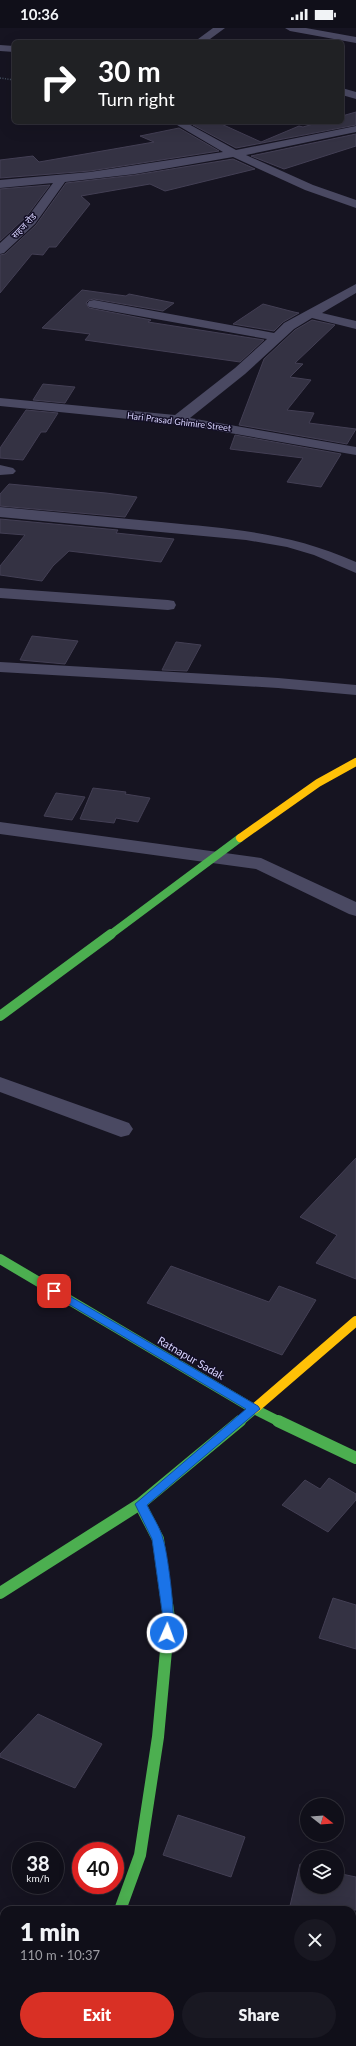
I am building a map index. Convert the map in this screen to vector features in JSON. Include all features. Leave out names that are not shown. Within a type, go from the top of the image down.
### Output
[{"type":"street","points":[[201,40],[220,28]]},
{"type":"street","points":[[290,28],[356,40]]},
{"type":"street","points":[[0,48],[12,49]]},
{"type":"street","points":[[344,92],[356,96]]},
{"type":"street","points":[[180,124],[232,154],[277,176],[356,204]]},
{"type":"street","points":[[0,184],[61,180],[232,154],[356,129]]},
{"type":"street","name":"सहज रोड","points":[[0,250],[31,221],[61,180]]},
{"type":"street","points":[[178,420],[240,372],[289,326],[356,288]]},
{"type":"street","points":[[94,304],[276,337]]},
{"type":"street","points":[[310,314],[356,325]]},
{"type":"street","name":"Hari Prasad Ghimire Street","points":[[0,402],[178,420],[249,431],[356,451]]},
{"type":"street","points":[[0,512],[246,535],[290,543],[320,552],[356,568]]},
{"type":"street","points":[[0,593],[168,605]]},
{"type":"street","points":[[0,667],[278,683],[356,690]]},
{"type":"street","points":[[0,1016],[214,856],[318,783],[356,762]]},
{"type":"street","points":[[0,828],[214,856],[262,864],[356,910]]},
{"type":"street","points":[[0,1084],[121,1129]]},
{"type":"street","name":"Ratnapur Sadak","points":[[0,1259],[254,1409],[356,1458]]},
{"type":"street","points":[[0,1593],[140,1504],[254,1409],[356,1321]]},
{"type":"street","points":[[121,1906],[140,1855],[158,1737],[169,1618],[158,1539],[140,1504]]},
{"type":"path","points":[[0,78],[12,80]]},
{"type":"building","points":[[356,112],[356,125],[236,148],[193,125],[221,124],[261,142],[299,126],[303,127],[313,124],[344,124],[344,115]]},
{"type":"building","points":[[179,128],[219,151],[90,171],[0,178],[0,160],[33,156],[39,162],[154,142],[140,136]]},
{"type":"building","points":[[356,134],[356,146],[284,169],[251,156]]},
{"type":"building","points":[[233,159],[255,169],[165,191],[150,184],[81,196],[90,204],[56,247],[49,247],[43,255],[32,254],[0,293],[0,255],[5,254],[36,225],[66,183],[135,175]]},
{"type":"building","points":[[50,185],[26,217],[0,241],[0,189]]},
{"type":"building","points":[[82,290],[126,296],[129,294],[174,303],[163,311],[94,299],[89,300],[86,303],[89,308],[151,320],[148,322],[264,340],[240,362],[85,340],[90,334],[42,328]]},
{"type":"building","points":[[263,304],[299,313],[283,322],[274,331],[233,324]]},
{"type":"building","points":[[312,320],[335,325],[295,363],[303,364],[290,377],[311,380],[287,410],[314,413],[309,423],[356,429],[347,444],[239,425],[264,359],[295,330]]},
{"type":"building","points":[[43,384],[75,387],[65,403],[33,400]]},
{"type":"building","points":[[26,410],[58,413],[46,432],[41,432],[23,460],[0,458],[0,448]]},
{"type":"building","points":[[235,435],[341,454],[321,487],[287,482],[303,458],[230,449]]},
{"type":"building","points":[[9,484],[137,497],[125,517],[0,506],[0,494]]},
{"type":"building","points":[[0,519],[118,530],[116,533],[174,539],[161,562],[69,551],[53,566],[42,581],[0,575],[0,566],[25,535],[0,533]]},
{"type":"building","points":[[32,636],[78,641],[65,664],[20,660]]},
{"type":"building","points":[[176,642],[201,645],[187,671],[162,670]]},
{"type":"building","points":[[93,788],[126,792],[125,794],[150,798],[138,822],[116,818],[114,823],[80,819]]},
{"type":"building","points":[[56,793],[85,797],[72,820],[44,816]]},
{"type":"building","points":[[356,1158],[356,1279],[316,1263],[337,1235],[300,1217]]},
{"type":"building","points":[[171,1266],[269,1302],[279,1286],[316,1300],[282,1355],[147,1303]]},
{"type":"building","points":[[329,1478],[356,1494],[356,1500],[328,1532],[282,1505],[305,1480],[320,1489]]},
{"type":"building","points":[[333,1598],[356,1605],[356,1649],[319,1638]]},
{"type":"building","points":[[38,1714],[102,1744],[75,1788],[0,1757],[0,1754]]},
{"type":"building","points":[[178,1815],[245,1837],[231,1877],[163,1855]]},
{"type":"building","points":[[300,1864],[300,1894],[344,1894],[344,1874],[356,1877],[356,1906],[290,1906]]},
{"type":"traffic: fast","points":[[0,1016],[240,838]]},
{"type":"traffic: fast","points":[[0,1259],[252,1408]]},
{"type":"traffic: fast","points":[[0,1593],[140,1504],[254,1409],[356,1458]]},
{"type":"traffic: fast","points":[[121,1906],[140,1855],[158,1737],[169,1618],[158,1539],[140,1504]]},
{"type":"traffic: slow","points":[[240,838],[318,783],[356,762]]},
{"type":"traffic: slow","points":[[252,1408],[254,1409],[356,1321]]},
{"type":"route","points":[[54,1291],[254,1409],[140,1504],[158,1539],[169,1618],[167,1633]]}]
